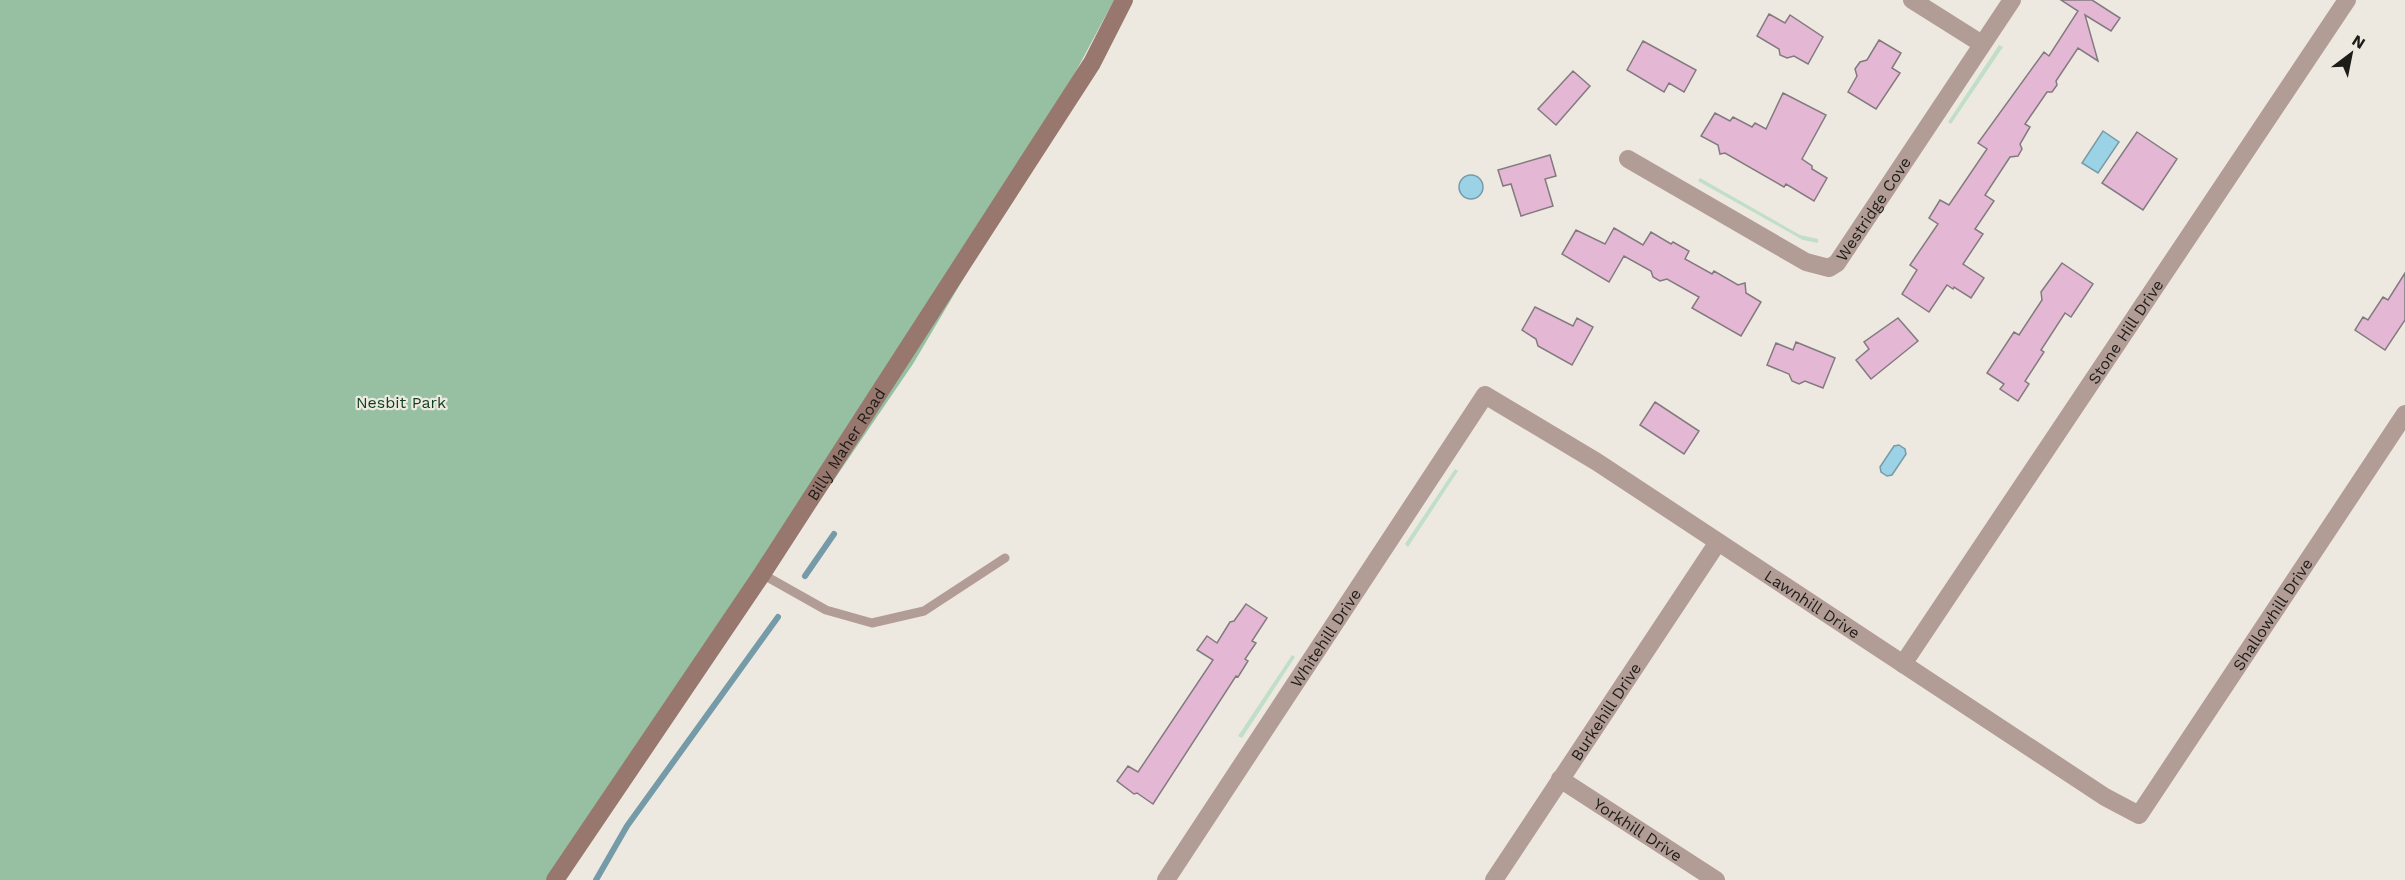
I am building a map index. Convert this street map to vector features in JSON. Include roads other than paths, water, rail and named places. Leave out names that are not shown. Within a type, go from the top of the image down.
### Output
[{"type":"main road","name":"Billy Maher Road","points":[[555,880],[762,574],[1092,63],[1124,0]]},
{"type":"street","points":[[1912,0],[1982,44],[2012,0]]},
{"type":"street","name":"Stone Hill Drive","points":[[1903,664],[2348,0]]},
{"type":"street","name":"Westridge Cove","points":[[1628,159],[1806,262],[1829,268],[1837,263],[1982,44]]},
{"type":"street","name":"Lawnhill Drive","points":[[1485,395],[1597,462],[2105,797],[2139,814]]},
{"type":"street","name":"Whitehill Drive","points":[[1166,880],[1485,395]]},
{"type":"street","name":"Shallowhill Drive","points":[[2139,814],[2405,414]]},
{"type":"street","name":"Burkehill Drive","points":[[1494,880],[1718,542]]},
{"type":"street","name":"Yorkhill Drive","points":[[1560,779],[1716,880]]},
{"type":"lane","points":[[762,574],[826,610],[872,622],[924,611],[1005,558]]},
{"type":"water","points":[[2103,131],[2119,142],[2098,173],[2082,163]]},
{"type":"water","points":[[1471,175],[1480,178],[1483,187],[1480,196],[1471,199],[1462,196],[1459,187],[1462,178]]},
{"type":"water","points":[[1899,445],[1905,449],[1906,454],[1892,475],[1887,476],[1881,472],[1880,467],[1894,446]]},
{"type":"waterway","points":[[805,576],[834,534]]},
{"type":"waterway","points":[[596,880],[627,826],[778,617]]},
{"type":"park label","name":"Nesbit Park","points":[[401,402]]}]
